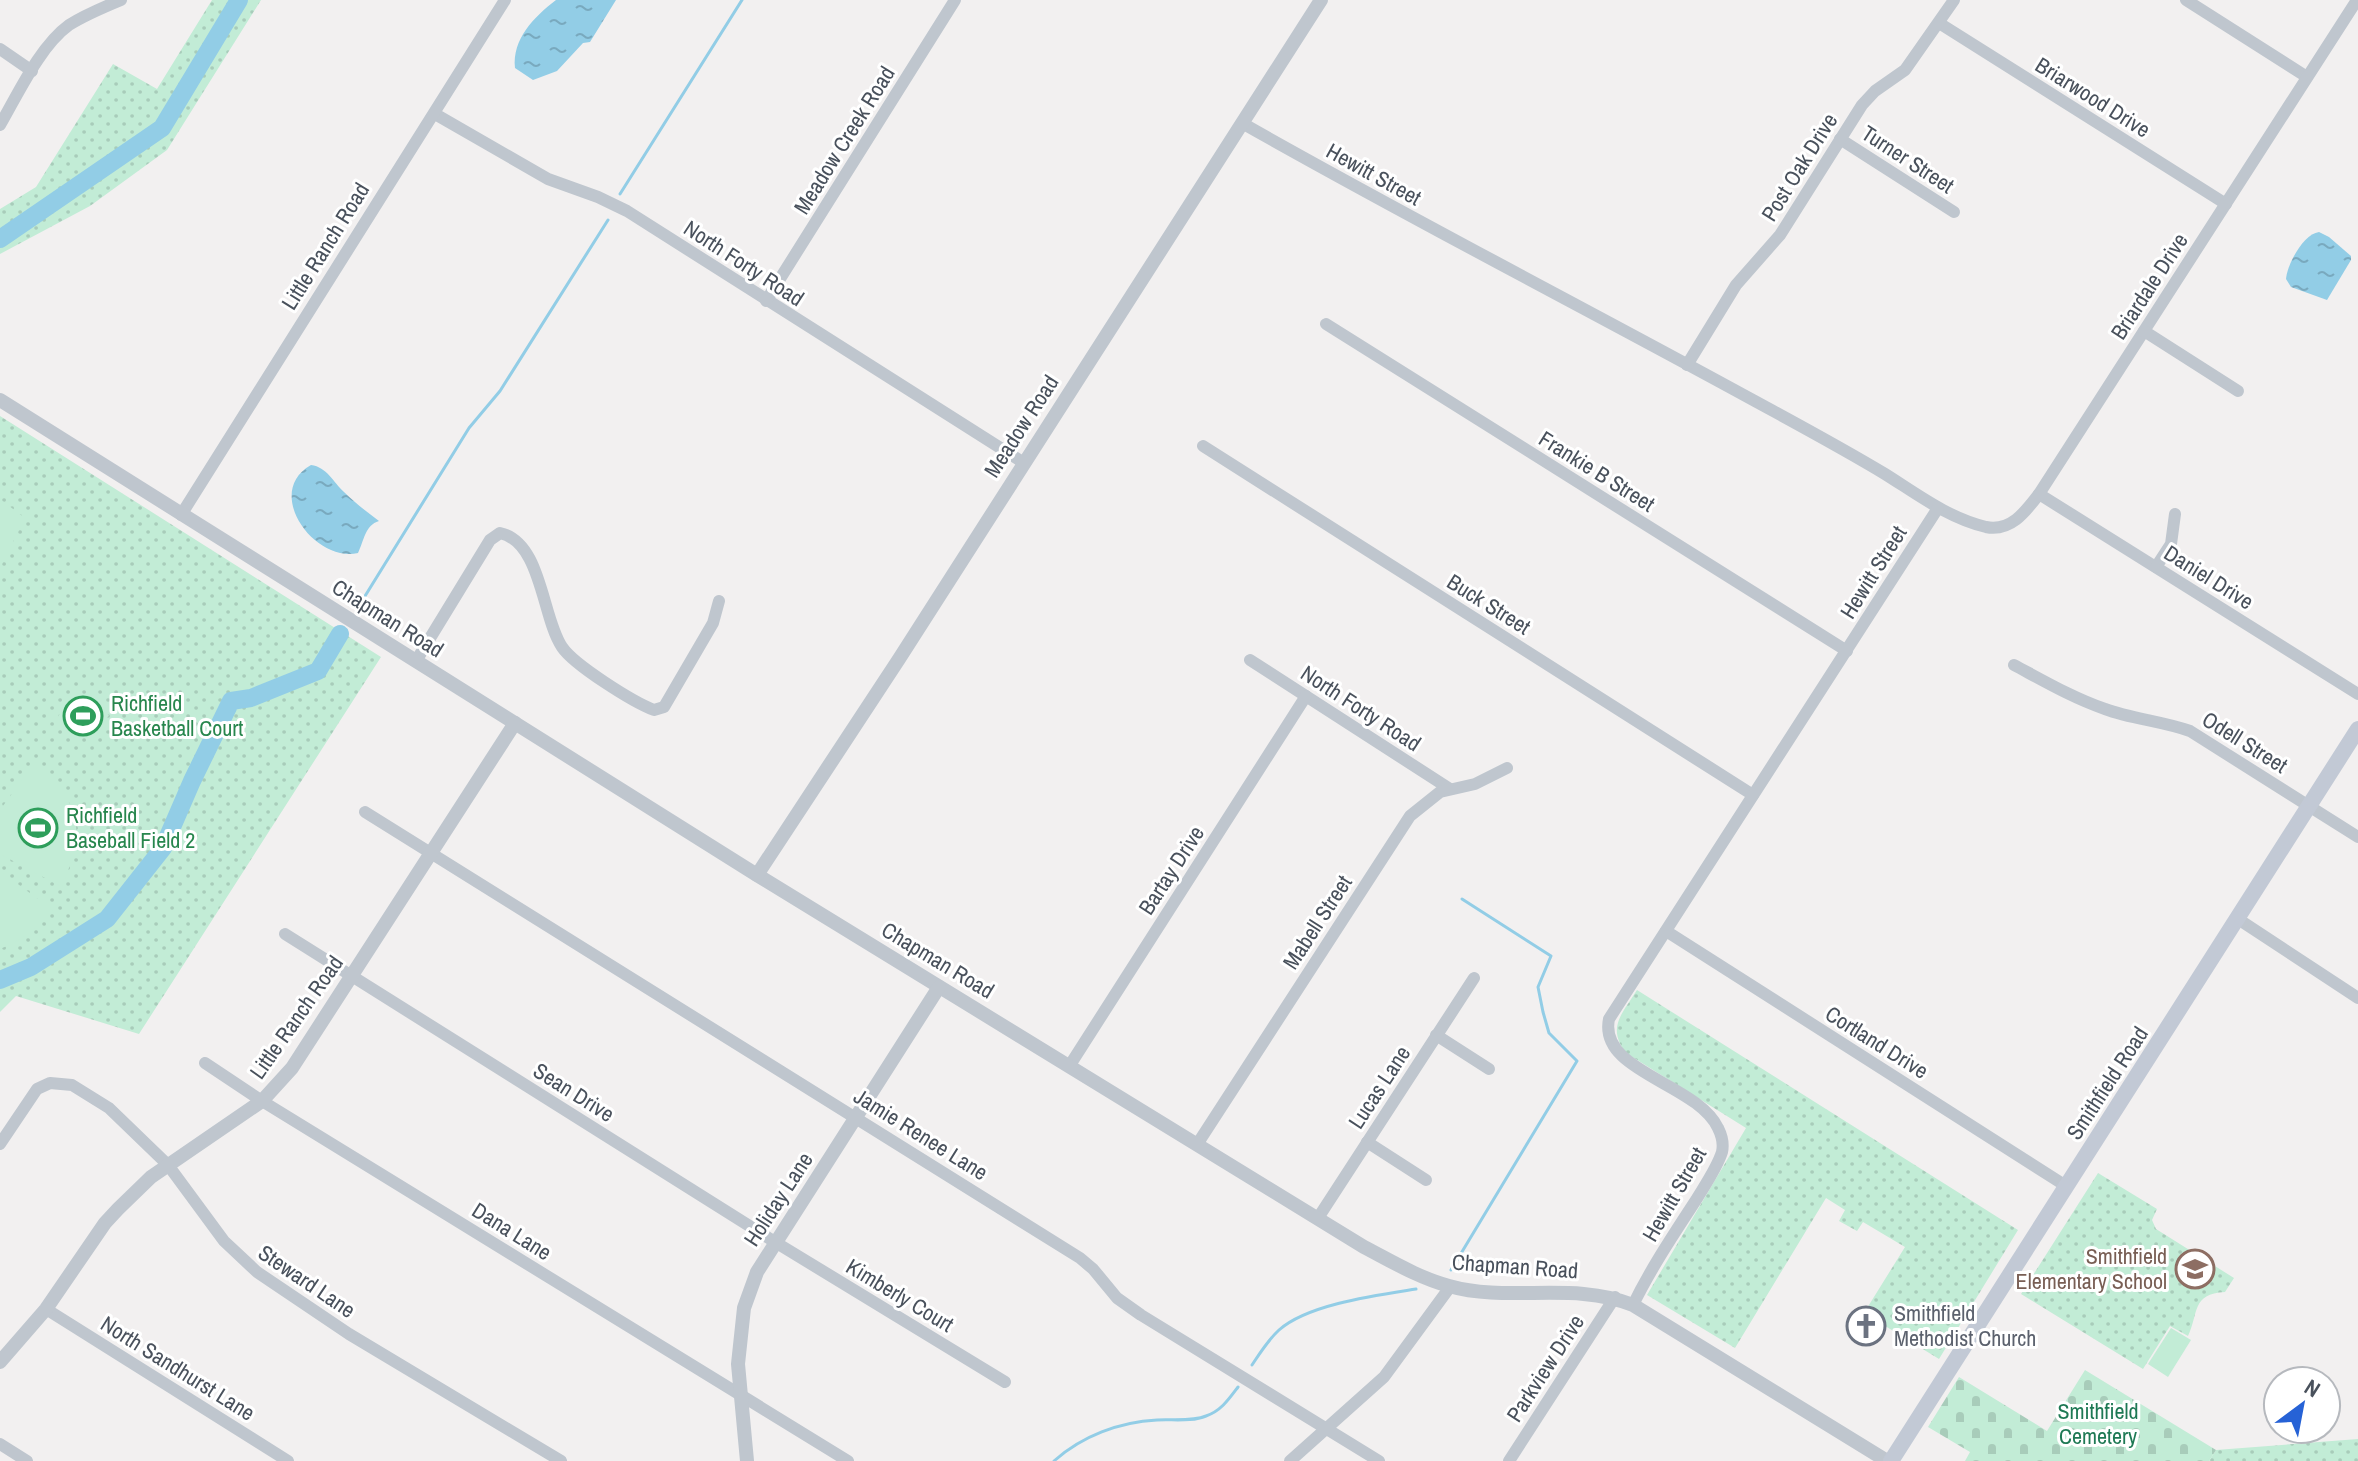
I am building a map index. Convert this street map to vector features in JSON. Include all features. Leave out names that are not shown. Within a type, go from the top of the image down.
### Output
[{"type":"main road","name":"Smithfield Road","points":[[1889,1461],[2358,729]]},
{"type":"street","points":[[0,125],[32,71],[68,26],[121,0]]},
{"type":"street","name":"Little Ranch Road","points":[[181,515],[505,0]]},
{"type":"street","name":"Meadow Creek Road","points":[[766,301],[955,0]]},
{"type":"street","name":"Meadow Road","points":[[757,875],[1321,0]]},
{"type":"street","name":"Post Oak Drive","points":[[1687,365],[1736,285],[1780,235],[1862,105],[1875,91],[1905,70],[1954,0]]},
{"type":"street","points":[[2186,0],[2307,77]]},
{"type":"street","name":"Briardale Drive","points":[[1938,508],[1984,526],[2000,527],[2019,518],[2039,494],[2357,0]]},
{"type":"street","name":"Briarwood Drive","points":[[1939,23],[2226,204]]},
{"type":"street","points":[[0,49],[32,71]]},
{"type":"street","name":"North Forty Road","points":[[435,114],[537,174],[627,211],[1024,463]]},
{"type":"street","name":"Hewitt Street","points":[[1242,123],[1387,205],[1835,445],[1938,508],[1609,1019],[1607,1030],[1614,1050],[1710,1114],[1723,1141],[1722,1151],[1633,1305]]},
{"type":"street","name":"Turner Street","points":[[1840,139],[1954,212]]},
{"type":"street","name":"Frankie B Street","points":[[1326,324],[1847,651]]},
{"type":"street","points":[[2144,331],[2238,391]]},
{"type":"street","name":"Chapman Road","points":[[0,400],[757,875],[1401,1266],[1450,1287],[1510,1292],[1596,1293],[1615,1297],[1889,1461]]},
{"type":"street","name":"Buck Street","points":[[1203,446],[1753,795]]},
{"type":"street","name":"Daniel Drive","points":[[2039,494],[2358,694]]},
{"type":"street","points":[[2156,567],[2171,544],[2175,514]]},
{"type":"street","points":[[416,661],[490,540],[500,533],[511,536],[518,543],[542,584],[553,632],[565,651],[576,662],[654,710],[664,707],[713,623],[719,601]]},
{"type":"street","name":"North Forty Road","points":[[1250,660],[1450,789]]},
{"type":"street","name":"Odell Street","points":[[2014,665],[2108,711],[2169,723],[2190,731],[2358,837]]},
{"type":"street","name":"Bartay Drive","points":[[1070,1065],[1306,696]]},
{"type":"street","name":"Little Ranch Road","points":[[0,1362],[46,1309],[105,1223],[151,1177],[262,1101],[292,1068],[515,723]]},
{"type":"street","name":"Mabell Street","points":[[1198,1143],[1410,816],[1440,792],[1475,784],[1507,768]]},
{"type":"street","name":"Jamie Renee Lane","points":[[365,812],[1080,1258],[1117,1298],[1141,1315],[1379,1461]]},
{"type":"street","points":[[2238,919],[2358,998]]},
{"type":"street","name":"Cortland Drive","points":[[1666,931],[2066,1186]]},
{"type":"street","name":"Sean Drive","points":[[285,934],[775,1242]]},
{"type":"street","name":"Lucas Lane","points":[[1318,1218],[1474,978]]},
{"type":"street","name":"Holiday Lane","points":[[747,1461],[738,1364],[744,1308],[757,1272],[939,987]]},
{"type":"street","points":[[1436,1035],[1489,1069]]},
{"type":"street","name":"Dana Lane","points":[[205,1063],[848,1461]]},
{"type":"street","name":"Steward Lane","points":[[0,1144],[37,1089],[50,1083],[72,1085],[109,1108],[168,1165],[224,1241],[257,1272],[349,1334],[561,1461]]},
{"type":"street","points":[[1367,1142],[1426,1180]]},
{"type":"street","name":"Kimberly Court","points":[[775,1242],[1005,1382]]},
{"type":"street","points":[[1290,1461],[1384,1377],[1450,1287]]},
{"type":"street","name":"Parkview Drive","points":[[1509,1461],[1615,1297]]},
{"type":"street","name":"North Sandhurst Lane","points":[[46,1309],[288,1461]]},
{"type":"street","points":[[0,1444],[27,1461]]},
{"type":"green space","points":[[212,0],[261,0],[167,150],[90,206],[0,254],[0,209],[36,187],[113,64],[157,89]]},
{"type":"green space","points":[[0,416],[381,657],[139,1034],[16,996],[0,1012]]},
{"type":"green space","points":[[0,499],[25,518],[0,568]]},
{"type":"green space","name":"Richfield Basketball Court","points":[[74,692],[109,715],[92,741],[57,718]]},
{"type":"green space","name":"Richfield Baseball Field 2","points":[[32,766],[62,792],[71,805],[75,819],[74,850],[62,887],[0,854],[0,810]]},
{"type":"green space","points":[[0,871],[53,910],[29,933],[0,949]]},
{"type":"green space","points":[[1637,990],[2018,1230],[1939,1359],[1864,1313],[1905,1247],[1863,1222],[1857,1231],[1839,1221],[1845,1210],[1826,1198],[1735,1348],[1647,1295],[1746,1128],[1626,1053],[1620,1044],[1617,1028],[1622,1013]]},
{"type":"green space","points":[[2098,1173],[2157,1209],[2152,1220],[2156,1229],[2234,1278],[2225,1292],[2206,1296],[2201,1301],[2188,1336],[2170,1326],[2143,1369],[2021,1294]]},
{"type":"green space","points":[[2171,1328],[2191,1340],[2168,1377],[2148,1364]]},
{"type":"green space","name":"Smithfield Cemetery","points":[[2085,1370],[2216,1450],[2209,1461],[1965,1461],[1970,1452],[1928,1427],[1959,1377],[2047,1431]]},
{"type":"green space","points":[[2358,1439],[2358,1461],[2209,1461],[2216,1450],[2281,1445],[2342,1445],[2342,1440]]},
{"type":"water","points":[[556,0],[616,0],[590,42],[583,43],[557,71],[533,80],[515,68],[517,48],[533,21]]},
{"type":"water","points":[[2319,232],[2351,256],[2327,300],[2291,287],[2286,279],[2297,251],[2307,238]]},
{"type":"water","points":[[311,465],[326,472],[348,496],[379,521],[368,530],[358,553],[341,553],[325,547],[311,537],[300,523],[293,507],[292,492],[297,477]]},
{"type":"waterway","points":[[0,239],[162,128],[239,0]]},
{"type":"waterway","points":[[620,194],[742,0]]},
{"type":"waterway","points":[[357,609],[469,428],[500,391],[608,220]]},
{"type":"waterway","points":[[0,980],[31,967],[107,919],[163,848],[231,701],[251,698],[318,671],[340,634]]},
{"type":"waterway","points":[[1451,1270],[1577,1061],[1549,1033],[1543,1012],[1538,987],[1551,956],[1462,899]]},
{"type":"waterway","points":[[1252,1365],[1279,1330],[1307,1313],[1344,1302],[1416,1289]]},
{"type":"waterway","points":[[1054,1461],[1077,1444],[1115,1427],[1143,1421],[1188,1420],[1211,1414],[1238,1387]]},
{"type":"place","name":"Richfield Basketball Court","points":[[83,716]]},
{"type":"place","name":"Richfield Baseball Field 2","points":[[38,828]]},
{"type":"place","name":"Smithfield Elementary School","points":[[2195,1269]]},
{"type":"place","name":"Smithfield Methodist Church","points":[[1866,1326]]}]
